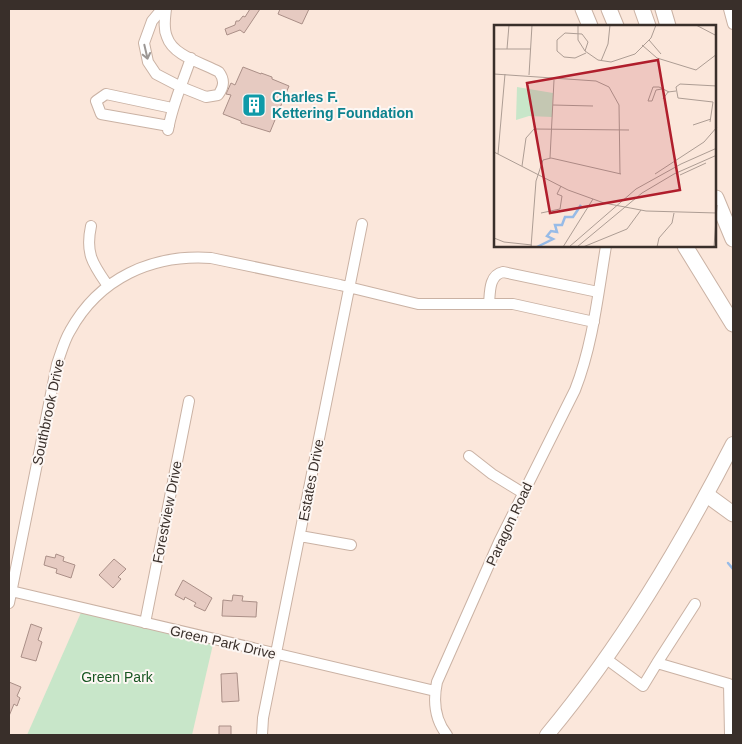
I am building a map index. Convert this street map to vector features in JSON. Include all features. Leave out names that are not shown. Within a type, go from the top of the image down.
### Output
[{"type":"highway","points":[[583,9],[590,25]]},
{"type":"highway","points":[[610,9],[616,25]]},
{"type":"highway","points":[[642,9],[648,25]]},
{"type":"highway","points":[[663,9],[668,25]]},
{"type":"highway","points":[[717,200],[733,239]]},
{"type":"highway","points":[[686,248],[733,323]]},
{"type":"highway","points":[[697,248],[733,323]]},
{"type":"highway","points":[[707,495],[733,514]]},
{"type":"main road","points":[[547,735],[577,698],[630,623],[673,556],[733,444]]},
{"type":"street","points":[[162,9],[149,27],[144,43],[148,62],[156,74],[181,87],[206,97],[218,95],[224,83],[223,77],[219,72],[178,52],[167,38],[165,26],[166,9]]},
{"type":"street","points":[[729,9],[733,24]]},
{"type":"street","points":[[172,108],[106,94],[96,101],[101,114],[168,128],[172,108],[191,58]]},
{"type":"street","name":"Estates Drive","points":[[262,735],[263,718],[362,224]]},
{"type":"street","points":[[90,226],[88,240],[91,259],[108,286]]},
{"type":"street","name":"Paragon Road","points":[[447,735],[436,711],[437,682],[499,542],[576,390],[581,376],[594,317],[606,248]]},
{"type":"street","name":"Southbrook Drive","points":[[9,603],[57,364],[66,340],[77,319],[101,292],[135,270],[165,260],[195,257],[236,262],[418,304],[513,304],[594,317]]},
{"type":"street","points":[[489,304],[494,277],[498,273],[503,272],[598,292]]},
{"type":"street","name":"Forestview Drive","points":[[145,623],[189,401]]},
{"type":"street","points":[[469,456],[492,474],[523,493]]},
{"type":"street","points":[[300,536],[351,545]]},
{"type":"street","name":"Green Park Drive","points":[[12,591],[436,691]]},
{"type":"street","points":[[605,658],[643,686],[695,604]]},
{"type":"street","points":[[657,663],[729,684],[730,735]]},
{"type":"green space","name":"Green Park","points":[[83,608],[214,640],[192,735],[27,735]]},
{"type":"building","points":[[250,9],[260,9],[244,33],[240,30],[227,35],[225,29],[235,25],[236,21],[239,21],[243,16],[245,17]]},
{"type":"building","points":[[280,9],[309,9],[302,24],[278,14]]},
{"type":"building","name":"Charles F. Kettering Foundation","points":[[243,67],[272,77],[272,79],[289,86],[270,132],[241,123],[241,121],[223,114],[231,95],[226,94],[231,83],[235,85]]},
{"type":"building","points":[[56,554],[64,557],[63,561],[75,565],[71,578],[56,573],[57,569],[44,565],[46,556],[55,558]]},
{"type":"building","points":[[114,559],[126,569],[118,577],[121,579],[113,588],[99,575]]},
{"type":"building","points":[[183,580],[212,598],[205,611],[194,606],[196,603],[185,597],[184,600],[175,595]]},
{"type":"building","points":[[233,595],[243,596],[242,601],[257,602],[256,617],[222,616],[223,600],[232,601]]},
{"type":"building","points":[[31,624],[42,628],[38,640],[42,642],[36,661],[21,657]]},
{"type":"building","points":[[237,673],[239,701],[222,702],[221,674]]},
{"type":"building","points":[[9,682],[21,687],[17,696],[20,698],[17,706],[14,704],[9,716]]},
{"type":"building","points":[[219,726],[231,726],[231,735],[219,735]]},
{"type":"waterway","points":[[728,563],[733,569]]},
{"type":"place","name":"Charles F. Kettering Foundation","points":[[254,105]]}]
